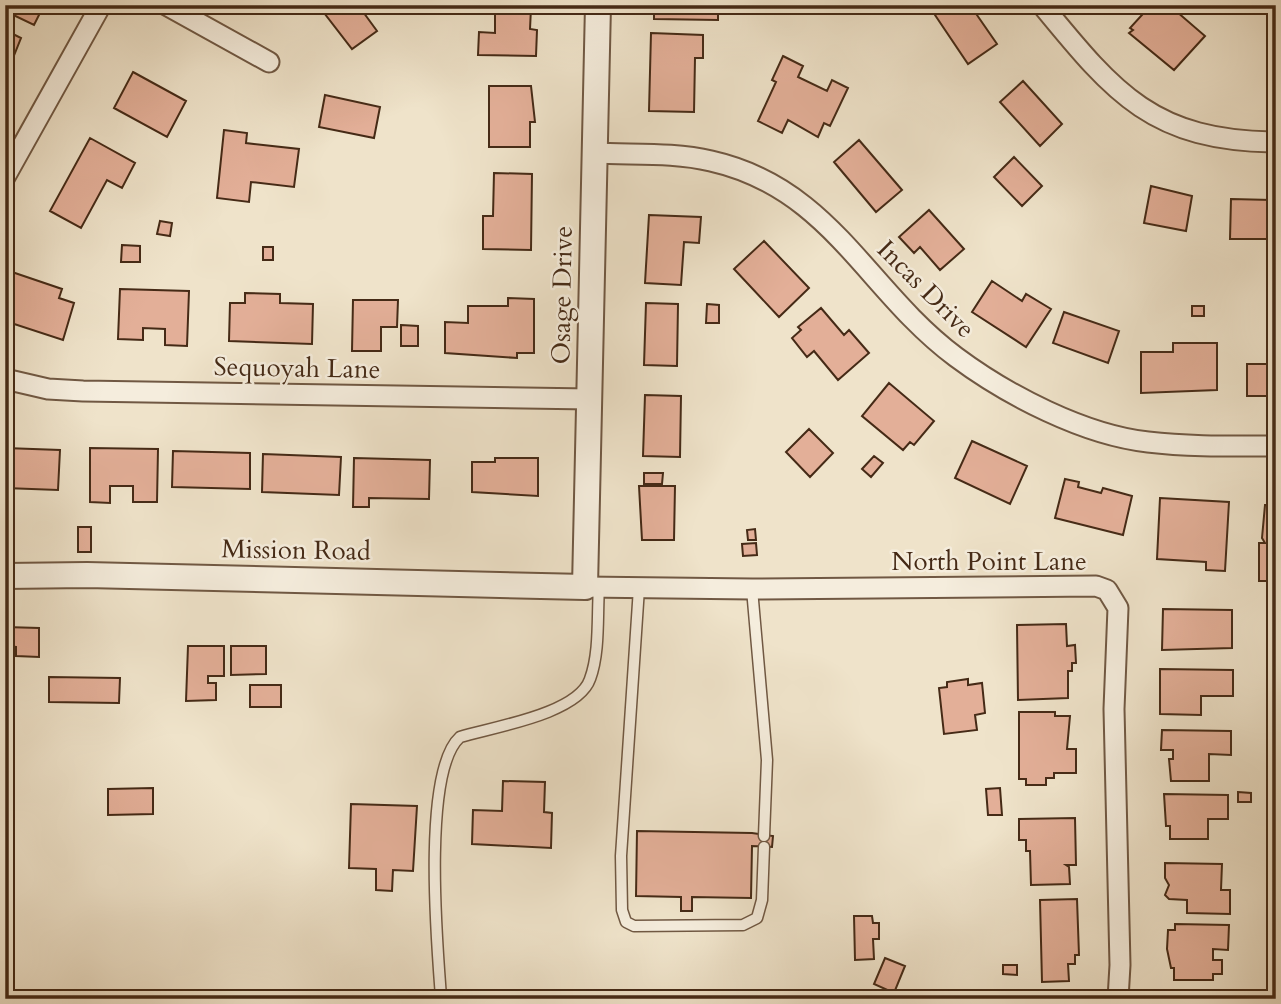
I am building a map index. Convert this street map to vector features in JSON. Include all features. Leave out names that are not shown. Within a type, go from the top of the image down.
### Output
[{"type":"street","points":[[5,177],[101,5]]},
{"type":"street","points":[[166,5],[269,62]]},
{"type":"street","name":"Osage Drive","points":[[592,587],[590,400],[597,5]]},
{"type":"street","points":[[1042,5],[1114,89],[1138,107],[1172,126],[1216,139],[1276,142]]},
{"type":"street","name":"Incas Drive","points":[[595,153],[708,160],[752,173],[782,188],[825,222],[936,341],[998,386],[1030,402],[1107,432],[1146,442],[1276,446]]},
{"type":"street","name":"Sequoyah Lane","points":[[5,379],[48,389],[83,391],[590,400]]},
{"type":"street","name":"Mission Road","points":[[5,576],[87,575],[592,587]]},
{"type":"street","name":"North Point Lane","points":[[592,587],[752,589],[1096,586],[1107,590],[1118,608],[1114,709],[1117,995]]},
{"type":"lane","points":[[441,997],[435,921],[438,802],[445,759],[450,746],[460,737],[564,706],[582,693],[593,670],[592,587]]},
{"type":"lane","points":[[639,588],[621,856],[622,910],[626,922],[634,926],[743,925],[757,918],[762,900],[767,761],[752,589]]},
{"type":"building","points":[[5,5],[44,5],[34,25],[5,11]]},
{"type":"building","points":[[318,5],[358,5],[377,31],[352,49]]},
{"type":"building","points":[[479,5],[537,5],[531,8],[530,29],[537,30],[536,56],[478,55],[479,32],[495,33],[495,13],[479,12]]},
{"type":"building","points":[[654,5],[718,5],[718,20],[654,19]]},
{"type":"building","points":[[949,5],[970,5],[997,44],[968,64],[935,15]]},
{"type":"building","points":[[1151,5],[1169,5],[1205,36],[1174,70],[1129,33],[1133,30],[1130,28]]},
{"type":"building","points":[[5,30],[21,38],[5,78]]},
{"type":"building","points":[[651,33],[703,35],[703,58],[695,58],[694,112],[649,111]]},
{"type":"building","points":[[783,56],[803,66],[798,77],[827,91],[832,80],[848,88],[830,126],[824,123],[818,137],[788,120],[782,133],[758,121],[776,82],[772,80]]},
{"type":"building","points":[[133,72],[186,101],[167,137],[114,108]]},
{"type":"building","points":[[1023,81],[1062,124],[1040,146],[1000,102]]},
{"type":"building","points":[[489,86],[531,86],[535,122],[530,122],[530,147],[489,147]]},
{"type":"building","points":[[325,95],[380,107],[374,138],[319,127]]},
{"type":"building","points":[[224,130],[247,133],[246,143],[299,149],[294,187],[251,182],[249,202],[217,198]]},
{"type":"building","points":[[90,138],[135,163],[122,188],[107,180],[81,228],[50,211]]},
{"type":"building","points":[[859,140],[902,190],[876,212],[834,162]]},
{"type":"building","points":[[1014,157],[1042,186],[1022,206],[994,177]]},
{"type":"building","points":[[494,173],[532,174],[531,250],[483,249],[483,216],[493,216]]},
{"type":"building","points":[[1151,186],[1192,196],[1186,231],[1144,223]]},
{"type":"building","points":[[1231,199],[1276,200],[1276,250],[1270,250],[1271,239],[1230,239]]},
{"type":"building","points":[[929,210],[964,249],[940,270],[920,247],[914,253],[899,237]]},
{"type":"building","points":[[649,215],[701,217],[699,243],[684,242],[681,285],[645,283]]},
{"type":"building","points":[[160,221],[172,223],[170,236],[157,234]]},
{"type":"building","points":[[764,241],[809,288],[779,317],[734,269]]},
{"type":"building","points":[[122,245],[140,246],[140,262],[121,262]]},
{"type":"building","points":[[263,247],[273,247],[273,260],[263,260]]},
{"type":"building","points":[[12,272],[62,289],[59,298],[74,303],[63,340],[5,321],[5,294]]},
{"type":"building","points":[[992,281],[1022,301],[1026,294],[1051,309],[1026,347],[972,312]]},
{"type":"building","points":[[120,289],[189,291],[187,346],[165,345],[165,329],[143,328],[143,340],[118,339]]},
{"type":"building","points":[[245,293],[280,294],[280,303],[313,304],[312,344],[229,341],[230,303],[245,303]]},
{"type":"building","points":[[508,298],[534,299],[534,353],[517,353],[517,358],[445,353],[445,322],[468,323],[468,306],[508,306]]},
{"type":"building","points":[[353,300],[398,300],[397,327],[381,327],[381,351],[352,351]]},
{"type":"building","points":[[646,303],[678,304],[677,366],[644,365]]},
{"type":"building","points":[[707,304],[719,305],[719,323],[706,323]]},
{"type":"building","points":[[1192,306],[1204,306],[1204,316],[1192,316]]},
{"type":"building","points":[[821,308],[844,335],[849,330],[869,353],[838,380],[814,351],[807,357],[792,338],[801,330],[798,327]]},
{"type":"building","points":[[1064,312],[1119,331],[1108,363],[1053,343]]},
{"type":"building","points":[[401,325],[418,326],[418,346],[401,346]]},
{"type":"building","points":[[1173,343],[1217,343],[1217,390],[1141,393],[1141,352],[1173,352]]},
{"type":"building","points":[[1247,364],[1276,364],[1276,396],[1247,396]]},
{"type":"building","points":[[889,383],[934,421],[914,445],[910,442],[903,450],[862,416]]},
{"type":"building","points":[[645,395],[681,396],[680,457],[643,456]]},
{"type":"building","points":[[809,429],[833,453],[810,477],[786,452]]},
{"type":"building","points":[[972,441],[1027,466],[1010,504],[955,478]]},
{"type":"building","points":[[5,448],[60,450],[58,490],[5,488]]},
{"type":"building","points":[[90,448],[158,449],[157,502],[133,502],[133,486],[110,486],[110,503],[90,502]]},
{"type":"building","points":[[173,451],[250,453],[250,489],[172,487]]},
{"type":"building","points":[[263,454],[341,457],[339,495],[262,492]]},
{"type":"building","points":[[874,456],[883,463],[871,477],[862,469]]},
{"type":"building","points":[[354,458],[430,460],[429,499],[369,498],[369,507],[353,507]]},
{"type":"building","points":[[495,458],[538,458],[538,496],[472,492],[472,462],[495,462]]},
{"type":"building","points":[[644,473],[663,473],[662,484],[644,484]]},
{"type":"building","points":[[1065,479],[1079,482],[1078,487],[1101,493],[1103,488],[1132,496],[1123,535],[1055,518]]},
{"type":"building","points":[[639,486],[675,486],[674,540],[642,540]]},
{"type":"building","points":[[1160,498],[1229,502],[1225,571],[1206,570],[1206,562],[1157,559]]},
{"type":"building","points":[[1265,505],[1276,505],[1276,581],[1259,581],[1259,543],[1265,543],[1262,538]]},
{"type":"building","points":[[78,527],[91,527],[91,552],[78,552]]},
{"type":"building","points":[[755,529],[756,540],[748,540],[747,530]]},
{"type":"building","points":[[756,543],[757,555],[743,556],[742,544]]},
{"type":"building","points":[[1163,609],[1232,610],[1232,648],[1162,650]]},
{"type":"building","points":[[1066,624],[1067,646],[1075,645],[1076,663],[1072,663],[1072,671],[1068,671],[1068,698],[1018,700],[1017,625]]},
{"type":"building","points":[[5,627],[39,628],[39,657],[16,656],[16,647],[5,646]]},
{"type":"building","points":[[188,646],[224,646],[224,676],[208,676],[208,683],[216,683],[216,700],[186,701]]},
{"type":"building","points":[[231,646],[266,646],[266,674],[231,675]]},
{"type":"building","points":[[1160,669],[1233,670],[1233,696],[1201,696],[1201,715],[1160,714]]},
{"type":"building","points":[[49,677],[120,678],[119,703],[49,702]]},
{"type":"building","points":[[968,679],[968,685],[982,683],[985,713],[975,715],[977,730],[944,734],[939,688],[947,687],[947,682]]},
{"type":"building","points":[[250,685],[281,685],[281,707],[250,707]]},
{"type":"building","points":[[5,688],[14,688],[14,701],[5,701]]},
{"type":"building","points":[[1019,712],[1055,712],[1055,716],[1070,716],[1067,749],[1076,749],[1076,773],[1054,773],[1054,778],[1046,778],[1046,785],[1026,785],[1026,779],[1019,779]]},
{"type":"building","points":[[1162,730],[1231,731],[1231,755],[1209,754],[1209,781],[1171,781],[1169,759],[1173,759],[1173,750],[1161,750]]},
{"type":"building","points":[[503,781],[545,782],[544,812],[552,813],[551,848],[472,844],[473,810],[502,811]]},
{"type":"building","points":[[153,788],[153,814],[108,815],[108,789]]},
{"type":"building","points":[[1000,788],[1002,815],[988,815],[986,789]]},
{"type":"building","points":[[1238,792],[1251,793],[1251,802],[1238,802]]},
{"type":"building","points":[[1164,794],[1228,795],[1228,819],[1208,819],[1208,839],[1170,839],[1170,826],[1166,826]]},
{"type":"building","points":[[351,804],[417,806],[413,871],[393,870],[392,891],[376,890],[376,869],[349,868]]},
{"type":"building","points":[[1075,818],[1076,865],[1066,865],[1069,867],[1070,884],[1031,885],[1030,851],[1026,851],[1026,840],[1019,840],[1019,819]]},
{"type":"building","points":[[637,831],[752,833],[773,836],[772,847],[752,846],[751,898],[692,897],[692,911],[681,911],[681,897],[636,896]]},
{"type":"building","points":[[1165,863],[1222,864],[1221,890],[1230,890],[1230,914],[1187,913],[1187,900],[1169,899],[1165,895],[1169,885],[1165,878]]},
{"type":"building","points":[[1077,899],[1079,955],[1075,955],[1075,964],[1068,964],[1069,981],[1042,982],[1040,900]]},
{"type":"building","points":[[854,916],[872,916],[873,923],[879,923],[879,939],[873,939],[874,959],[855,960]]},
{"type":"building","points":[[1175,924],[1229,925],[1228,950],[1213,949],[1213,960],[1222,960],[1222,974],[1213,974],[1213,980],[1174,980],[1174,968],[1171,968],[1167,949],[1168,930],[1175,930]]},
{"type":"building","points":[[885,958],[905,966],[894,993],[874,984]]},
{"type":"building","points":[[1003,965],[1017,965],[1017,975],[1003,974]]},
{"type":"building","points":[[70,992],[86,992],[86,999],[70,998]]},
{"type":"building","points":[[1172,994],[1220,994],[1220,999],[1172,999]]}]
